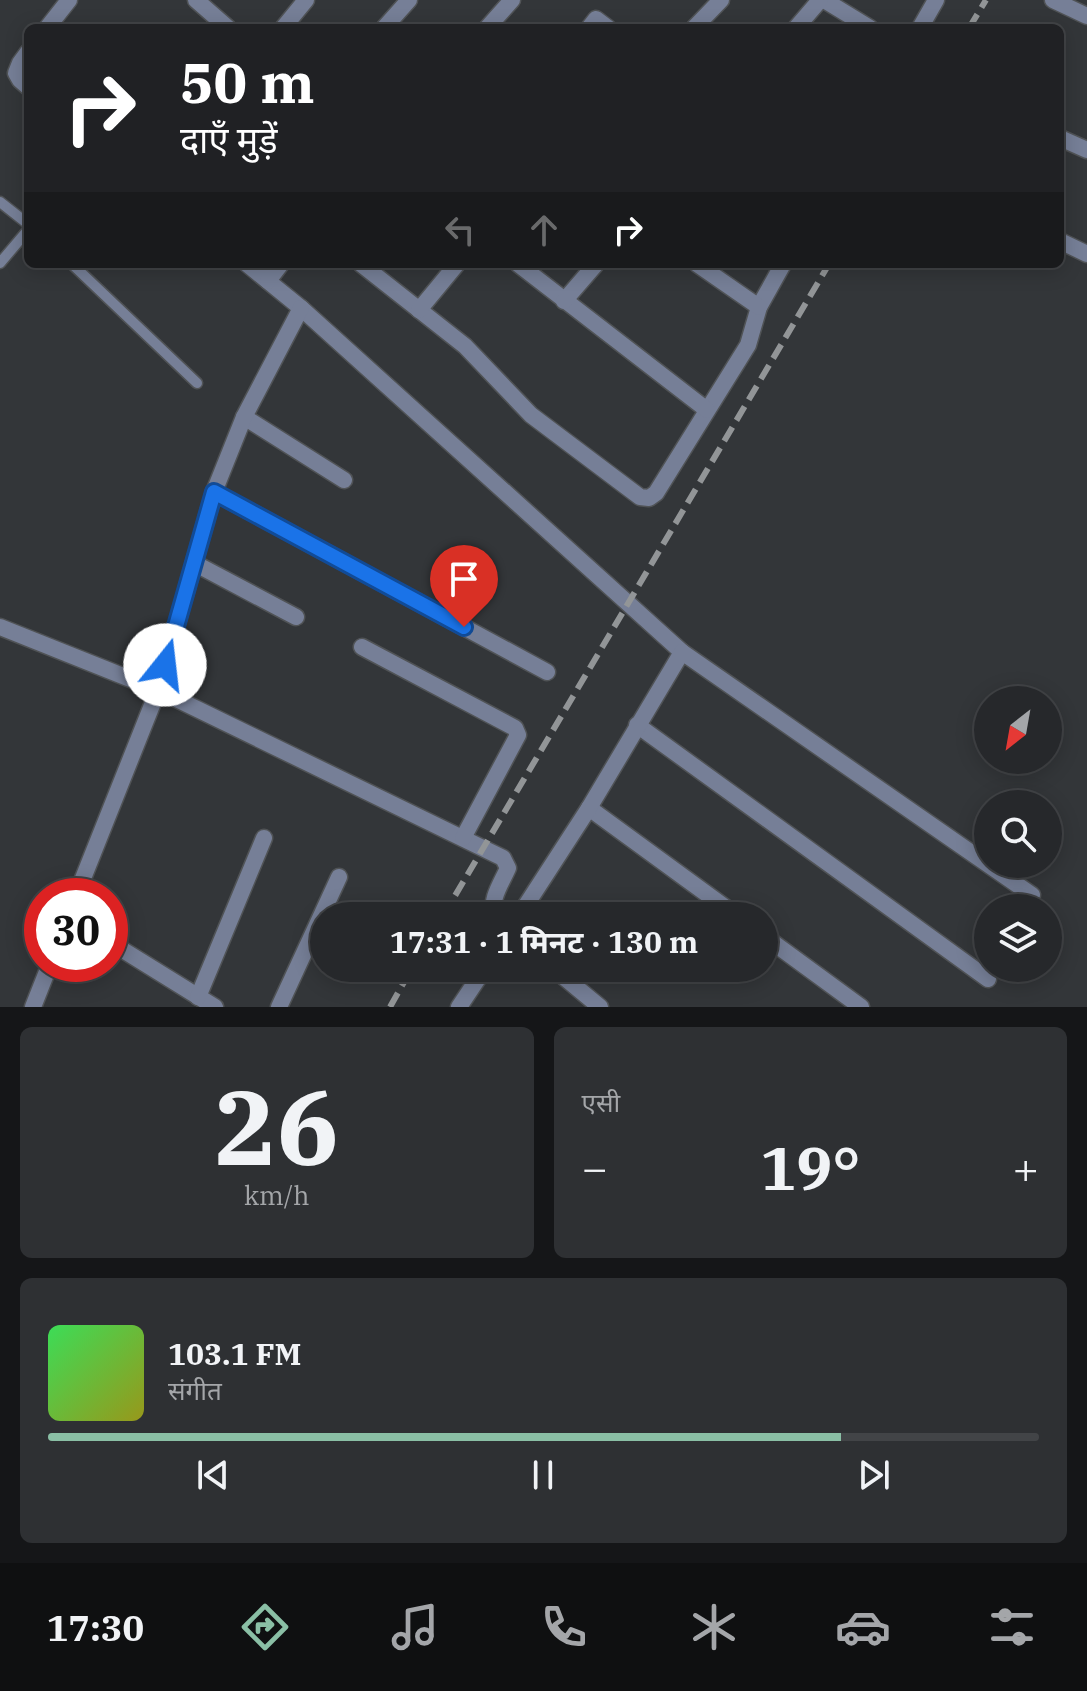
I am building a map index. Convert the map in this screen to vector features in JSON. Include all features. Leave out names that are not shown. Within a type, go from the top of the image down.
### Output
[{"type":"street","points":[[50,24],[69,0]]},
{"type":"street","points":[[196,0],[223,24]]},
{"type":"street","points":[[286,24],[306,0]]},
{"type":"street","points":[[388,24],[409,0]]},
{"type":"street","points":[[491,24],[512,0]]},
{"type":"street","points":[[698,24],[721,0]]},
{"type":"street","points":[[800,24],[822,0],[863,24]]},
{"type":"street","points":[[922,24],[936,0]]},
{"type":"street","points":[[1053,0],[1087,16]]},
{"type":"street","points":[[24,58],[16,73],[24,82]]},
{"type":"street","points":[[1064,140],[1087,150]]},
{"type":"street","points":[[1064,243],[1087,254]]},
{"type":"street","points":[[252,268],[301,308],[682,652],[1031,894]]},
{"type":"street","points":[[268,281],[278,268]]},
{"type":"street","points":[[366,268],[465,346],[531,415],[640,497],[649,498],[656,493],[748,345],[759,307],[781,268]]},
{"type":"street","points":[[419,310],[454,268]]},
{"type":"street","points":[[523,268],[707,410]]},
{"type":"street","points":[[564,301],[593,268]]},
{"type":"street","points":[[706,268],[759,307]]},
{"type":"street","points":[[83,878],[158,690],[214,492],[244,417],[301,308]]},
{"type":"street","points":[[244,417],[344,480]]},
{"type":"street","points":[[214,492],[547,672]]},
{"type":"street","points":[[194,563],[296,617]]},
{"type":"street","points":[[0,627],[158,690],[507,862],[508,868],[494,902]]},
{"type":"street","points":[[362,647],[515,728],[518,735],[463,838]]},
{"type":"street","points":[[528,902],[589,808],[682,652]]},
{"type":"street","points":[[637,725],[974,969]]},
{"type":"street","points":[[589,808],[718,902]]},
{"type":"street","points":[[198,997],[264,838]]},
{"type":"street","points":[[279,1007],[339,877]]},
{"type":"street","points":[[778,946],[861,1007]]},
{"type":"street","points":[[128,953],[215,1007]]},
{"type":"street","points":[[33,1007],[43,982]]},
{"type":"street","points":[[459,1007],[476,982]]},
{"type":"street","points":[[570,982],[600,1007]]},
{"type":"lane","points":[[0,202],[24,223]]},
{"type":"lane","points":[[0,263],[24,232]]},
{"type":"lane","points":[[76,268],[197,383]]},
{"type":"railway","points":[[971,24],[986,0]]},
{"type":"railway","points":[[451,902],[827,268]]},
{"type":"railway","points":[[390,1007],[404,982]]},
{"type":"route","points":[[165,665],[214,492],[464,627]]}]
